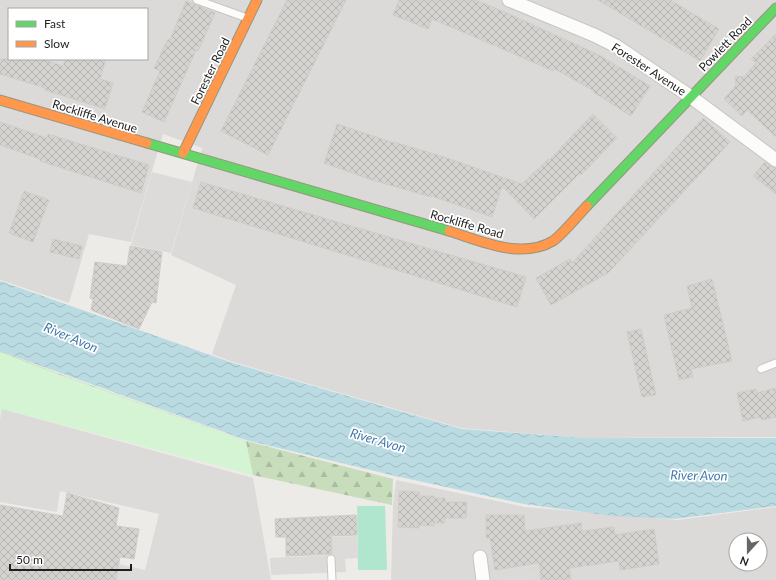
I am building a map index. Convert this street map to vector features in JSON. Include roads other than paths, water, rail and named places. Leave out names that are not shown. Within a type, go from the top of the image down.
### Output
[{"type":"street","name":"Forester Road","points":[[183,153],[257,0]]},
{"type":"street","name":"Forester Avenue","points":[[509,0],[594,35],[616,46],[691,97],[776,160]]},
{"type":"street","name":"Powlett Road","points":[[691,97],[776,8]]},
{"type":"street","name":"Rockliffe Road","points":[[183,153],[506,248],[522,250],[540,247],[554,240],[691,97]]},
{"type":"street","name":"Rockliffe Avenue","points":[[0,100],[178,153],[183,153]]},
{"type":"street","points":[[480,557],[483,580]]},
{"type":"lane","points":[[197,0],[248,19]]},
{"type":"lane","points":[[761,369],[776,363]]},
{"type":"lane","points":[[331,559],[332,580]]},
{"type":"water","name":"River Avon","points":[[0,281],[230,362],[462,429],[587,438],[776,438],[776,506],[674,519],[613,516],[524,504],[391,475],[246,440],[0,351]]}]
